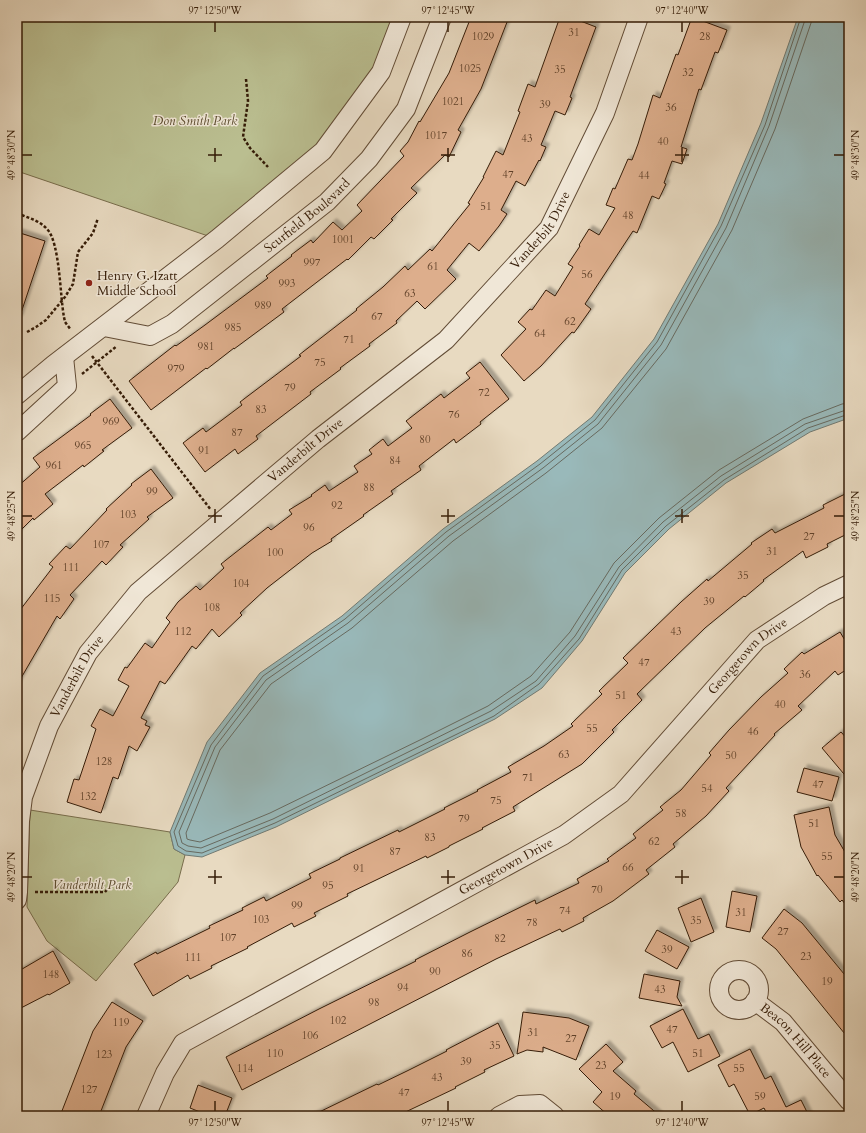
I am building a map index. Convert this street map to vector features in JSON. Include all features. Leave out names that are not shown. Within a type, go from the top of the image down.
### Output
[{"type":"street","points":[[17,395],[217,239],[323,151],[381,72],[402,17]]},
{"type":"street","name":"Scurfield Boulevard","points":[[104,327],[150,336],[172,324],[338,192],[369,159],[406,109],[442,17]]},
{"type":"street","name":"Vanderbilt Drive","points":[[18,896],[20,821],[23,797],[49,726],[88,653],[138,592],[318,440],[446,340],[549,228],[605,113],[639,17]]},
{"type":"street","points":[[17,432],[67,386],[64,357]]},
{"type":"street","name":"Georgetown Drive","points":[[146,1116],[166,1072],[184,1043],[564,835],[621,794],[758,640],[824,596],[849,584]]},
{"type":"street","name":"Beacon Hill Place","points":[[755,1001],[783,1022],[849,1101]]},
{"type":"street","points":[[499,1116],[520,1105],[540,1104],[555,1116]]},
{"type":"path","points":[[246,79],[248,101],[243,137],[250,148],[268,167]]},
{"type":"path","points":[[17,223],[18,214],[40,223],[48,230],[52,236],[57,259],[61,301],[65,322],[220,522]]},
{"type":"path","points":[[27,332],[46,320],[73,284],[78,252],[93,233],[98,218]]},
{"type":"path","points":[[67,386],[133,333]]},
{"type":"path","points":[[18,896],[105,892],[112,883]]},
{"type":"green space","name":"Don Smith Park","points":[[17,17],[402,17],[381,72],[323,151],[217,239],[17,171]]},
{"type":"green space","name":"Vanderbilt Park","points":[[30,810],[170,832],[174,849],[185,855],[178,882],[96,981],[47,941],[27,907]]},
{"type":"water","points":[[798,17],[849,17],[849,418],[810,432],[726,483],[669,529],[625,573],[582,641],[542,688],[495,719],[276,827],[202,857],[185,855],[174,849],[170,832],[207,742],[260,673],[342,616],[443,529],[537,461],[592,417],[654,339],[718,224],[761,123]]},
{"type":"building","points":[[471,17],[509,17],[481,89],[458,130],[461,132],[449,157],[445,155],[411,188],[417,193],[391,219],[393,220],[374,239],[371,237],[348,260],[347,259],[282,309],[284,312],[151,410],[129,381],[175,345],[176,346],[268,278],[266,276],[311,240],[313,243],[333,222],[342,230],[362,211],[357,205],[404,156],[400,151],[408,142],[419,121],[420,122],[449,73]]},
{"type":"building","points":[[560,17],[570,17],[596,27],[570,97],[572,98],[565,115],[555,111],[541,145],[546,147],[540,161],[539,160],[525,186],[516,181],[501,210],[507,214],[499,226],[479,251],[469,243],[447,270],[456,279],[425,309],[417,301],[396,321],[397,323],[369,344],[370,346],[340,368],[341,369],[310,392],[311,394],[256,436],[258,439],[238,454],[235,449],[205,472],[183,443],[203,428],[206,432],[242,405],[240,402],[301,356],[299,355],[357,310],[356,309],[383,287],[405,266],[408,270],[430,249],[432,251],[470,204],[468,203],[484,177],[496,151],[503,155],[520,112],[518,111],[528,84],[535,87]]},
{"type":"building","points":[[692,17],[727,30],[718,53],[715,52],[701,90],[699,89],[681,147],[687,149],[682,164],[672,161],[664,183],[666,184],[659,199],[652,196],[637,233],[633,231],[585,304],[591,309],[574,333],[572,332],[541,366],[524,381],[501,355],[526,329],[518,322],[530,309],[532,310],[546,290],[555,296],[573,267],[568,264],[589,229],[599,235],[615,208],[606,205],[613,188],[615,189],[628,159],[632,160],[653,95],[660,98],[676,54],[678,55]]},
{"type":"building","points":[[17,232],[45,241],[19,319],[17,318]]},
{"type":"building","points":[[480,362],[509,399],[480,422],[481,424],[456,443],[454,439],[419,466],[421,470],[391,491],[393,494],[267,588],[240,613],[242,615],[219,637],[212,629],[196,649],[192,646],[165,684],[160,681],[141,718],[147,721],[145,725],[150,727],[137,751],[129,746],[118,779],[113,777],[101,813],[67,802],[74,779],[79,780],[96,729],[91,726],[100,709],[113,716],[129,686],[118,680],[125,667],[127,668],[145,643],[152,648],[170,622],[166,618],[178,602],[196,586],[200,590],[224,568],[221,564],[268,527],[271,530],[292,514],[289,510],[312,496],[311,495],[325,485],[329,491],[358,472],[354,466],[372,454],[369,450],[383,439],[388,446],[412,428],[406,421],[441,394],[444,398],[470,378],[466,373]]},
{"type":"building","points":[[110,399],[132,428],[102,450],[104,451],[84,467],[83,465],[45,494],[53,504],[34,520],[33,518],[17,534],[17,487],[40,467],[33,458]]},
{"type":"building","points":[[151,469],[173,498],[147,517],[149,519],[120,545],[123,547],[106,565],[102,561],[70,595],[74,599],[60,619],[57,616],[17,685],[17,614],[53,567],[49,564],[66,546],[70,549],[107,510],[106,509],[132,485],[131,484]]},
{"type":"building","points":[[845,494],[849,502],[849,533],[827,544],[828,547],[806,558],[803,551],[763,580],[764,581],[745,597],[744,596],[705,628],[637,694],[642,700],[612,730],[614,732],[582,764],[513,807],[515,811],[482,828],[483,829],[427,858],[426,856],[347,894],[348,896],[314,913],[316,916],[294,927],[292,923],[247,947],[248,948],[211,966],[212,968],[190,979],[188,975],[153,996],[134,964],[156,952],[157,954],[210,928],[209,926],[243,910],[242,908],[264,897],[266,901],[311,878],[309,874],[398,830],[399,832],[445,809],[444,808],[511,772],[508,767],[544,746],[573,726],[571,724],[602,694],[599,691],[628,663],[623,658],[707,579],[708,581],[752,544],[751,543],[772,529],[775,533],[824,508],[823,505]]},
{"type":"building","points":[[840,632],[849,647],[849,668],[838,675],[835,671],[798,706],[802,710],[774,734],[775,735],[726,788],[729,791],[706,816],[673,844],[675,847],[646,870],[649,874],[613,901],[583,918],[584,921],[562,932],[560,929],[496,959],[242,1090],[226,1057],[470,932],[535,900],[536,904],[579,883],[577,879],[609,861],[607,859],[636,838],[633,834],[663,810],[660,807],[681,790],[711,755],[709,753],[729,730],[761,697],[788,673],[784,669],[802,652],[804,654]]},
{"type":"building","points":[[841,732],[849,741],[849,780],[822,748]]},
{"type":"building","points":[[804,768],[839,777],[832,801],[797,792]]},
{"type":"building","points":[[829,807],[835,835],[849,859],[849,909],[842,900],[840,902],[818,875],[817,876],[801,847],[794,815]]},
{"type":"building","points":[[732,891],[757,896],[750,932],[726,927]]},
{"type":"building","points":[[701,898],[714,932],[691,942],[678,908]]},
{"type":"building","points":[[784,909],[802,923],[849,980],[849,1039],[776,949],[762,938]]},
{"type":"building","points":[[657,930],[689,947],[677,969],[645,951]]},
{"type":"building","points":[[53,951],[70,983],[17,1010],[17,972]]},
{"type":"building","points":[[644,974],[680,981],[677,997],[682,1006],[639,998]]},
{"type":"building","points":[[112,1002],[143,1021],[126,1047],[99,1116],[60,1116],[93,1031]]},
{"type":"building","points":[[683,1009],[698,1039],[709,1034],[720,1056],[688,1072],[673,1042],[662,1048],[650,1026]]},
{"type":"building","points":[[523,1012],[569,1018],[589,1026],[576,1060],[543,1047],[543,1052],[527,1050],[517,1054]]},
{"type":"building","points":[[498,1023],[514,1056],[484,1070],[485,1072],[455,1087],[456,1088],[397,1116],[311,1116],[407,1071]]},
{"type":"building","points":[[606,1044],[623,1062],[613,1071],[636,1091],[634,1094],[660,1116],[609,1116],[593,1102],[602,1092],[579,1069]]},
{"type":"building","points":[[750,1049],[765,1079],[771,1076],[786,1107],[801,1100],[809,1116],[768,1116],[764,1108],[750,1115],[734,1084],[729,1087],[718,1065]]},
{"type":"building","points":[[198,1085],[232,1098],[225,1116],[210,1116],[190,1108]]},
{"type":"place","name":"Henry G. Izatt Middle School","points":[[89,283]]}]
